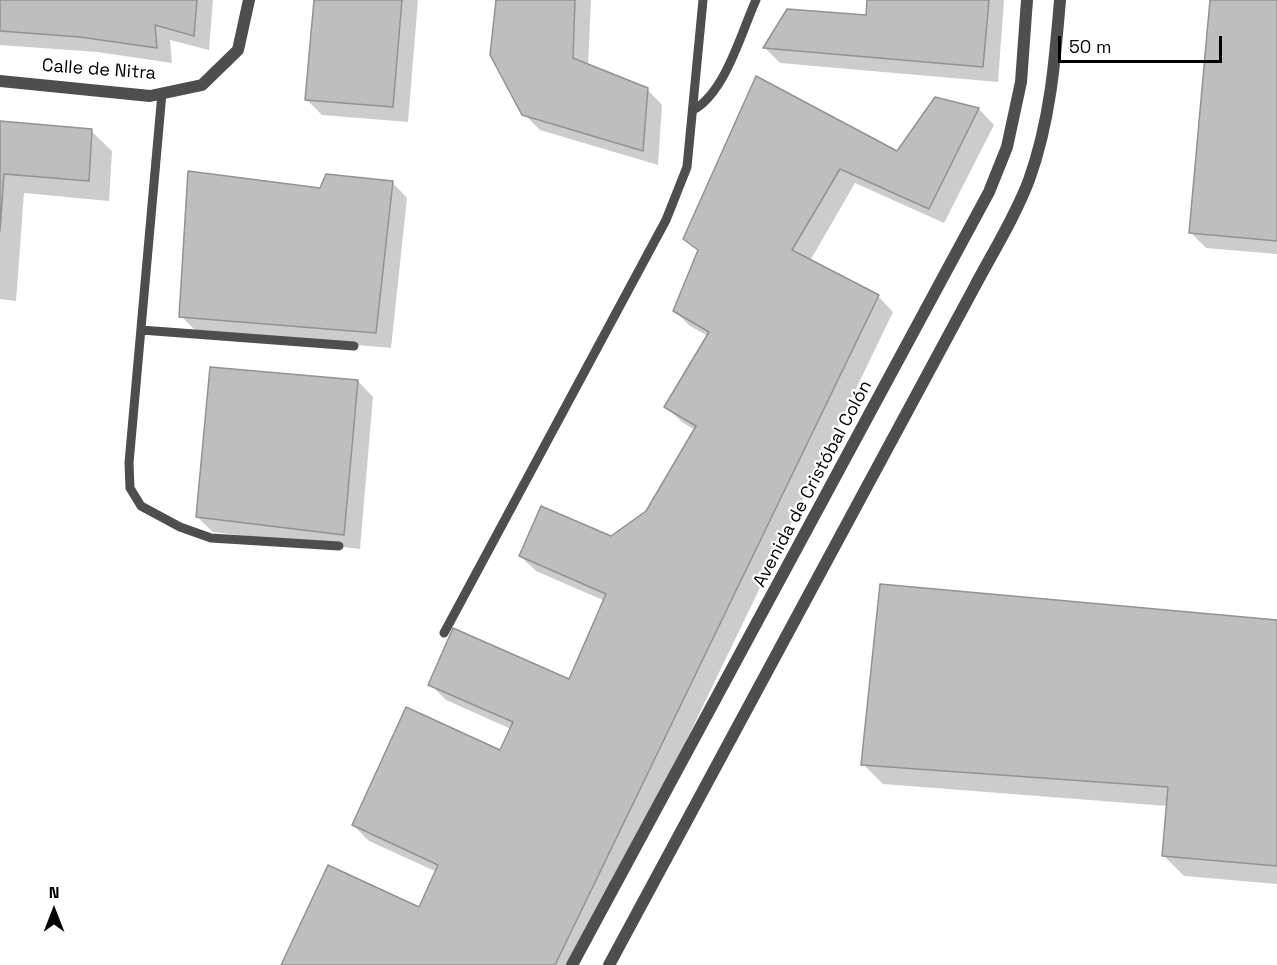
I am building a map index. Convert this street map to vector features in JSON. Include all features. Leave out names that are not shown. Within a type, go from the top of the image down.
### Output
[{"type":"street","name":"Calle de Nitra","points":[[0,81],[150,96],[202,86],[238,50],[249,0]]},
{"type":"street","name":"Avenida de Cristóbal Colón","points":[[572,965],[989,192],[1007,147],[1021,82],[1027,0]]},
{"type":"street","points":[[609,965],[969,297],[1029,181],[1045,126],[1054,66],[1060,0]]},
{"type":"lane","points":[[444,633],[666,220],[687,167],[703,0]]},
{"type":"lane","points":[[694,109],[705,102],[718,85],[756,0]]},
{"type":"lane","points":[[162,93],[129,463],[130,488],[141,506],[180,526],[211,538],[339,546]]},
{"type":"lane","points":[[141,330],[354,346]]},
{"type":"building","points":[[0,0],[197,0],[194,36],[155,25],[157,48],[80,37],[0,31]]},
{"type":"building","points":[[314,0],[402,0],[393,107],[305,100]]},
{"type":"building","points":[[496,0],[575,0],[573,58],[648,88],[643,151],[522,115],[490,55]]},
{"type":"building","points":[[867,0],[989,0],[983,67],[763,48],[787,9],[866,15]]},
{"type":"building","points":[[1210,0],[1277,0],[1277,241],[1189,233]]},
{"type":"building","points":[[756,76],[897,151],[935,97],[979,108],[929,209],[840,169],[792,250],[879,295],[555,965],[281,965],[328,865],[419,907],[438,865],[352,825],[406,707],[500,750],[513,722],[428,685],[453,628],[569,679],[606,594],[519,556],[541,506],[611,536],[646,511],[696,426],[664,407],[709,332],[673,311],[698,250],[683,239]]},
{"type":"building","points":[[0,121],[92,129],[89,181],[4,174],[0,231]]},
{"type":"building","points":[[188,171],[320,188],[326,174],[393,181],[376,333],[179,317]]},
{"type":"building","points":[[210,367],[358,380],[344,535],[196,517]]},
{"type":"building","points":[[880,584],[1277,620],[1277,866],[1162,856],[1168,787],[861,765]]}]
